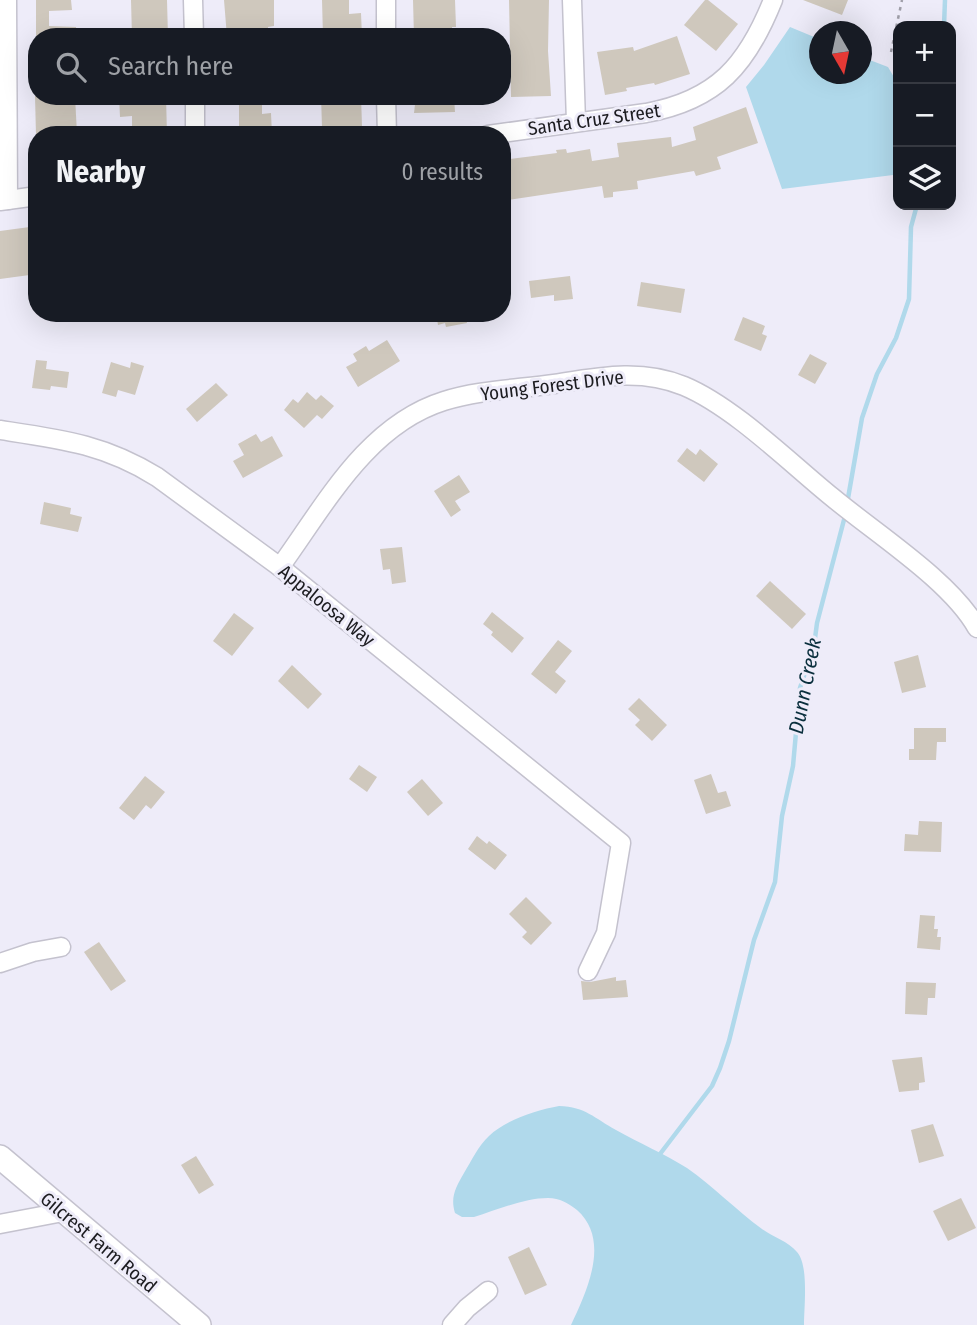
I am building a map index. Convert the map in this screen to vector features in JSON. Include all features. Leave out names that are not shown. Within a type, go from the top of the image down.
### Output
[{"type":"main road","name":"Gilcrest Farm Road","points":[[0,1157],[199,1325]]},
{"type":"street","points":[[7,0],[4,200],[28,197]]},
{"type":"street","points":[[194,0],[194,28]]},
{"type":"street","points":[[386,0],[386,28]]},
{"type":"street","points":[[572,0],[576,122]]},
{"type":"street","name":"Santa Cruz Street","points":[[511,132],[665,110],[701,97],[732,73],[745,56],[759,33],[773,0]]},
{"type":"street","points":[[195,105],[195,126]]},
{"type":"street","points":[[386,105],[387,126]]},
{"type":"street","name":"Young Forest Drive","points":[[280,567],[358,460],[380,437],[405,418],[454,398],[615,375],[642,375],[668,380],[702,395],[731,414],[933,578],[966,611],[977,628]]},
{"type":"street","name":"Appaloosa Way","points":[[0,430],[79,442],[124,458],[157,477],[280,567],[621,843],[606,933],[588,971]]},
{"type":"street","points":[[0,963],[33,952],[61,947]]},
{"type":"street","points":[[0,1224],[63,1212]]},
{"type":"street","points":[[452,1325],[488,1291]]},
{"type":"path","points":[[891,52],[902,0]]},
{"type":"water","points":[[790,27],[809,35],[809,84],[872,84],[872,61],[888,67],[893,76],[893,175],[782,189],[746,87]]},
{"type":"water","points":[[559,1106],[583,1111],[679,1163],[762,1229],[793,1248],[801,1258],[803,1266],[804,1325],[571,1325],[589,1282],[594,1251],[593,1236],[587,1222],[577,1210],[552,1198],[520,1202],[474,1217],[462,1217],[455,1213],[453,1202],[461,1178],[489,1136],[522,1116]]},
{"type":"building","points":[[36,0],[71,0],[72,10],[49,11],[49,26],[76,28],[36,28]]},
{"type":"building","points":[[131,0],[167,0],[168,28],[132,28]]},
{"type":"building","points":[[224,0],[274,0],[274,26],[226,28]]},
{"type":"building","points":[[322,0],[349,0],[349,14],[361,13],[362,28],[323,28]]},
{"type":"building","points":[[413,0],[455,0],[456,27],[414,28]]},
{"type":"building","points":[[509,0],[549,0],[551,96],[511,97]]},
{"type":"building","points":[[705,0],[738,24],[716,51],[684,25]]},
{"type":"building","points":[[803,0],[848,0],[842,15]]},
{"type":"building","points":[[677,36],[690,74],[655,85],[626,88],[627,91],[605,95],[597,52],[633,47],[634,51]]},
{"type":"building","points":[[35,105],[75,105],[77,126],[36,126]]},
{"type":"building","points":[[119,105],[166,105],[167,126],[132,126],[132,116],[120,117]]},
{"type":"building","points":[[239,105],[262,105],[262,114],[271,113],[272,126],[239,126]]},
{"type":"building","points":[[321,105],[361,105],[362,126],[322,126]]},
{"type":"building","points":[[415,105],[455,105],[455,112],[414,113]]},
{"type":"building","points":[[746,107],[758,143],[717,157],[721,169],[696,176],[694,171],[637,181],[638,189],[613,192],[613,197],[604,198],[602,186],[511,200],[511,159],[557,153],[556,150],[566,149],[567,153],[590,149],[592,161],[619,157],[617,143],[671,137],[672,147],[696,140],[693,127]]},
{"type":"building","points":[[28,227],[28,275],[0,279],[0,231]]},
{"type":"building","points":[[570,276],[573,299],[554,301],[554,295],[531,298],[529,281]]},
{"type":"building","points":[[641,282],[685,289],[681,313],[637,306]]},
{"type":"building","points":[[743,317],[765,326],[762,334],[767,336],[761,351],[734,340]]},
{"type":"building","points":[[438,322],[467,323],[446,327],[445,323],[438,325]]},
{"type":"building","points":[[387,340],[400,361],[358,387],[346,367],[357,361],[353,354],[366,346],[369,351]]},
{"type":"building","points":[[810,354],[827,363],[815,384],[798,375]]},
{"type":"building","points":[[36,360],[47,361],[46,369],[69,372],[67,388],[32,388]]},
{"type":"building","points":[[111,362],[130,368],[131,362],[144,366],[135,395],[118,390],[116,397],[102,393]]},
{"type":"building","points":[[216,383],[228,395],[197,422],[186,409]]},
{"type":"building","points":[[307,392],[316,400],[321,395],[334,406],[322,419],[317,415],[304,428],[284,410],[293,399],[298,403]]},
{"type":"building","points":[[256,434],[261,442],[272,436],[283,456],[243,478],[233,461],[244,455],[238,444]]},
{"type":"building","points":[[687,448],[696,455],[700,449],[718,464],[704,482],[677,461]]},
{"type":"building","points":[[459,475],[470,492],[455,501],[461,510],[451,517],[434,491]]},
{"type":"building","points":[[44,502],[71,508],[70,514],[82,517],[78,532],[40,524]]},
{"type":"building","points":[[402,547],[406,582],[392,584],[390,569],[383,570],[380,549]]},
{"type":"building","points":[[770,581],[806,614],[792,629],[756,596]]},
{"type":"building","points":[[492,612],[524,638],[512,653],[491,635],[493,632],[483,624]]},
{"type":"building","points":[[234,613],[254,628],[232,656],[213,641]]},
{"type":"building","points":[[558,640],[572,651],[555,672],[566,681],[556,694],[531,674]]},
{"type":"building","points":[[918,655],[926,687],[902,693],[894,662]]},
{"type":"building","points":[[292,665],[322,694],[308,709],[278,681]]},
{"type":"building","points":[[639,698],[667,725],[652,741],[635,725],[640,720],[628,709]]},
{"type":"building","points":[[914,728],[946,728],[946,742],[937,742],[936,760],[909,760],[909,749],[914,749]]},
{"type":"building","points":[[359,765],[377,777],[367,792],[349,779]]},
{"type":"building","points":[[711,774],[718,793],[726,791],[731,806],[706,814],[694,780]]},
{"type":"building","points":[[145,776],[165,792],[151,809],[146,805],[134,820],[119,808]]},
{"type":"building","points":[[422,779],[443,803],[428,816],[407,792]]},
{"type":"building","points":[[919,821],[942,822],[941,852],[904,851],[905,834],[918,835]]},
{"type":"building","points":[[477,836],[487,844],[489,841],[507,855],[495,870],[468,849]]},
{"type":"building","points":[[526,897],[552,923],[531,945],[522,937],[527,932],[509,914]]},
{"type":"building","points":[[920,915],[935,916],[934,929],[938,929],[937,937],[941,937],[940,950],[917,948]]},
{"type":"building","points":[[99,942],[126,981],[111,991],[84,952]]},
{"type":"building","points":[[616,977],[616,981],[626,980],[628,997],[583,1000],[581,981]]},
{"type":"building","points":[[906,982],[936,983],[935,998],[928,998],[927,1015],[905,1014]]},
{"type":"building","points":[[922,1057],[925,1082],[919,1083],[919,1090],[899,1092],[892,1060]]},
{"type":"building","points":[[933,1124],[944,1156],[919,1163],[911,1130]]},
{"type":"building","points":[[196,1156],[214,1185],[199,1194],[181,1165]]},
{"type":"building","points":[[961,1198],[976,1228],[948,1241],[933,1211]]},
{"type":"building","points":[[529,1247],[547,1285],[525,1295],[508,1257]]},
{"type":"waterway","name":"Dunn Creek","points":[[944,21],[945,0]]},
{"type":"waterway","name":"Dunn Creek","points":[[847,504],[862,418],[877,374],[896,338],[909,299],[911,227],[916,210]]},
{"type":"waterway","name":"Dunn Creek","points":[[660,1157],[712,1086],[720,1068],[754,940],[775,882],[782,816],[793,766],[800,688],[814,646],[817,623],[845,516]]}]
